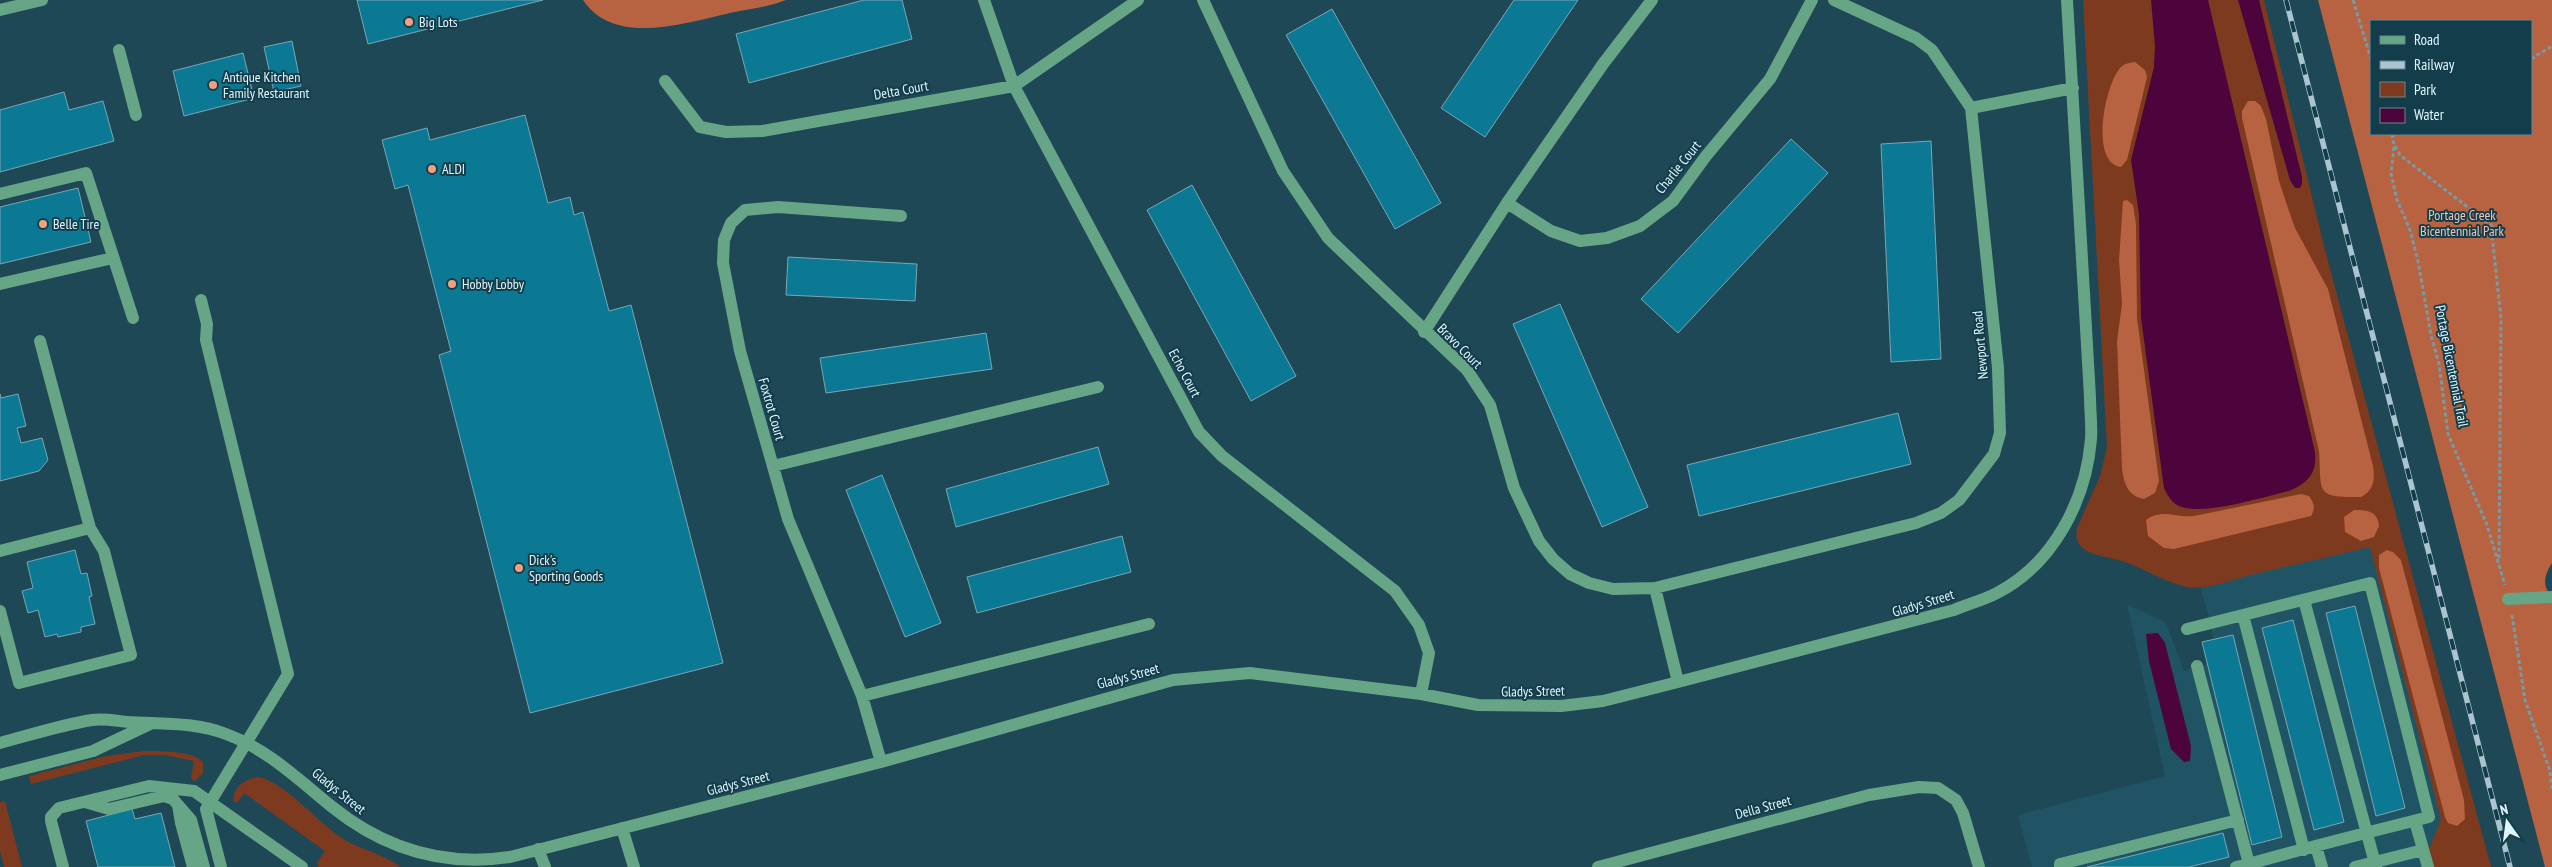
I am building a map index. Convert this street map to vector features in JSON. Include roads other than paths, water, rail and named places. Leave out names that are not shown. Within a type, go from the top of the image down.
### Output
[{"type":"street","points":[[0,10],[42,0]]},
{"type":"street","name":"Echo Court","points":[[984,0],[1014,86],[1199,432],[1222,456],[1395,591],[1419,625],[1429,653],[1421,694]]},
{"type":"street","name":"Delta Court","points":[[665,81],[700,127],[726,132],[762,131],[1014,86],[1138,0]]},
{"type":"street","name":"Bravo Court","points":[[1203,0],[1283,171],[1328,238],[1424,332],[1467,370],[1490,404],[1514,488],[1539,541],[1553,559],[1570,574],[1589,583],[1613,589],[1655,588]]},
{"type":"street","points":[[1424,332],[1506,203],[1603,64],[1652,0]]},
{"type":"street","name":"Charlie Court","points":[[1506,203],[1551,230],[1580,241],[1607,238],[1640,226],[1673,201],[1706,156],[1770,79],[1812,0]]},
{"type":"street","points":[[1834,0],[1916,38],[1932,50],[1971,108],[2072,88],[2067,0]]},
{"type":"street","points":[[119,50],[136,114]]},
{"type":"street","name":"Gladys Street","points":[[0,743],[94,719],[206,727],[245,742],[279,763],[354,824],[409,852],[441,859],[482,862],[538,850],[881,762],[1173,680],[1250,673],[1421,694],[1478,705],[1561,706],[1603,701],[1904,625],[1954,610],[1997,593],[2038,564],[2058,537],[2074,507],[2086,471],[2091,439],[2090,397],[2072,88]]},
{"type":"street","name":"Newport Road","points":[[1655,588],[1899,528],[1942,513],[1959,500],[1994,454],[2000,433],[1998,368],[1971,108]]},
{"type":"street","points":[[0,194],[86,173],[133,318]]},
{"type":"street","name":"Foxtrot Court","points":[[881,762],[862,696],[788,519],[740,351],[723,263],[724,240],[731,223],[745,210],[778,207],[901,216]]},
{"type":"street","points":[[0,284],[113,258]]},
{"type":"street","points":[[201,300],[207,324],[206,340],[288,674],[206,809],[221,867]]},
{"type":"street","points":[[0,611],[19,684],[131,654],[104,551],[90,528],[40,341]]},
{"type":"street","points":[[773,466],[1098,387]]},
{"type":"street","points":[[0,551],[90,528]]},
{"type":"street","points":[[2187,629],[2370,584],[2429,817],[2310,848],[2267,863],[2236,867]]},
{"type":"street","points":[[1655,588],[1678,682]]},
{"type":"street","points":[[2508,599],[2552,597]]},
{"type":"street","points":[[2304,600],[2375,864]]},
{"type":"street","points":[[2242,615],[2310,848],[2322,867]]},
{"type":"street","points":[[862,696],[1150,624]]},
{"type":"street","points":[[2197,666],[2249,864]]},
{"type":"street","name":"Gladys Street","points":[[0,775],[93,751],[153,723]]},
{"type":"street","points":[[63,867],[51,817],[59,808],[149,786],[194,791],[302,867]]},
{"type":"street","name":"Della Street","points":[[1598,867],[1869,795],[1898,789],[1938,788],[1956,800],[1963,813],[1979,867]]},
{"type":"street","points":[[84,802],[109,809],[164,796],[173,799],[191,820],[204,867]]},
{"type":"street","points":[[178,805],[193,867]]},
{"type":"street","points":[[2060,867],[2060,864],[2238,820]]},
{"type":"street","points":[[2415,821],[2428,867]]},
{"type":"street","points":[[622,828],[634,867]]},
{"type":"street","points":[[538,850],[545,867]]},
{"type":"street","points":[[2355,867],[2375,864],[2423,850]]},
{"type":"street","points":[[460,867],[482,862]]},
{"type":"water","points":[[2151,0],[2208,0],[2315,452],[2313,471],[2307,480],[2296,488],[2250,501],[2205,509],[2179,506],[2173,502],[2164,488],[2141,318],[2139,214],[2131,160],[2154,67],[2155,46]]},
{"type":"water","points":[[2238,0],[2259,0],[2302,177],[2300,188],[2295,188],[2290,180]]},
{"type":"water","points":[[2158,633],[2165,643],[2191,746],[2190,761],[2184,762],[2171,749],[2149,661],[2146,634]]},
{"type":"railway","points":[[2286,0],[2510,867]]},
{"type":"place","name":"Big Lots","points":[[409,22]]},
{"type":"place","name":"Antique Kitchen Family Restaurant","points":[[213,85]]},
{"type":"place","name":"ALDI","points":[[432,169]]},
{"type":"place","name":"Belle Tire","points":[[43,224]]},
{"type":"place","name":"Hobby Lobby","points":[[452,284]]},
{"type":"place","name":"Dick's Sporting Goods","points":[[519,568]]},
{"type":"park label","name":"Portage Creek Bicentennial Park","points":[[2462,224]]}]
